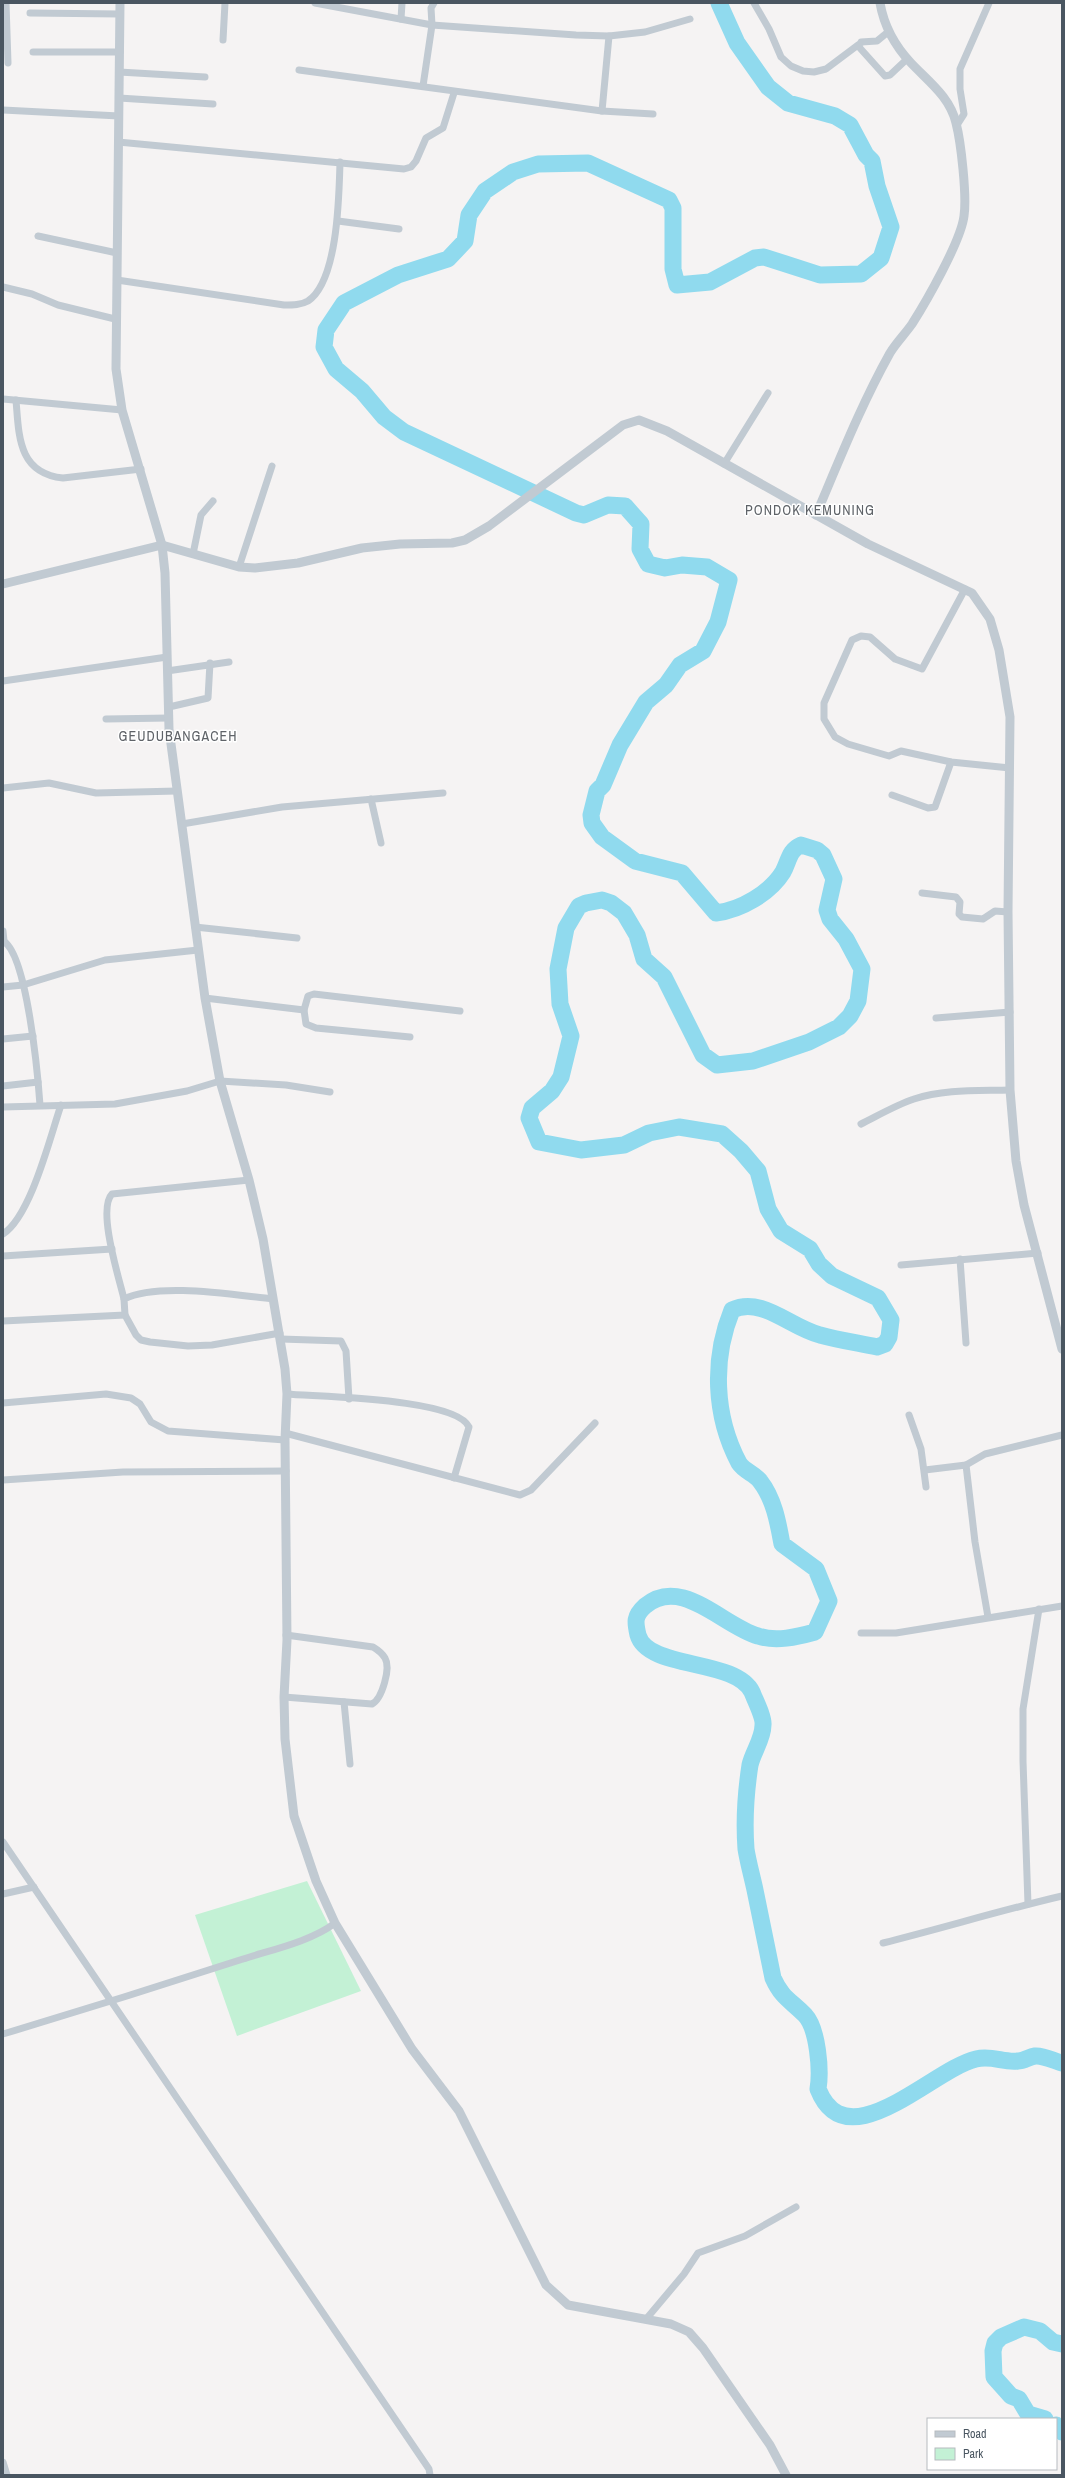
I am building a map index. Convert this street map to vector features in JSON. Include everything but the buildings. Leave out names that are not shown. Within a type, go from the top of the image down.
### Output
[{"type":"street","points":[[6,3],[5,40],[8,63]]},
{"type":"street","points":[[120,3],[117,280],[115,319],[116,369],[122,410],[141,469],[162,545],[165,574],[166,657],[169,718],[177,791],[205,998],[220,1081],[249,1180],[263,1239],[272,1299],[280,1336],[287,1394],[285,1436],[285,1739],[294,1816],[316,1881],[335,1923],[412,2049],[458,2111],[546,2284],[560,2298],[572,2306],[646,2318],[671,2324],[689,2332],[703,2348],[770,2445],[786,2475]]},
{"type":"street","points":[[223,40],[224,3]]},
{"type":"street","points":[[319,3],[353,6],[432,25],[609,36],[645,32],[690,20]]},
{"type":"street","points":[[402,3],[402,19]]},
{"type":"street","points":[[424,86],[432,25],[431,8],[434,3]]},
{"type":"street","points":[[754,3],[769,29],[781,57],[791,66],[803,71],[814,72],[826,69],[861,42],[878,41],[888,32]]},
{"type":"street","points":[[816,515],[847,441],[891,352],[911,325],[928,296],[962,222],[965,200],[957,124],[954,114],[938,89],[907,59],[888,32],[880,3]]},
{"type":"street","points":[[957,124],[964,114],[960,89],[960,70],[989,3]]},
{"type":"street","points":[[30,13],[120,14]]},
{"type":"street","points":[[602,111],[609,36]]},
{"type":"street","points":[[858,45],[885,76],[890,75],[907,59]]},
{"type":"street","points":[[33,52],[120,52]]},
{"type":"street","points":[[299,70],[424,86],[454,93],[602,111],[653,114]]},
{"type":"street","points":[[119,72],[205,77]]},
{"type":"street","points":[[118,142],[404,168],[411,167],[426,138],[443,128],[454,93]]},
{"type":"street","points":[[119,98],[213,104]]},
{"type":"street","points":[[3,110],[118,116]]},
{"type":"street","points":[[117,280],[253,301],[299,305],[308,300],[318,291],[327,272],[338,221],[340,162]]},
{"type":"street","points":[[338,221],[399,229]]},
{"type":"street","points":[[38,236],[117,253]]},
{"type":"street","points":[[3,288],[32,294],[58,305],[115,319]]},
{"type":"street","points":[[724,464],[768,394]]},
{"type":"street","points":[[3,399],[122,410]]},
{"type":"street","points":[[16,400],[19,434],[24,453],[35,467],[52,477],[63,478],[141,469]]},
{"type":"street","points":[[3,584],[162,545],[239,567],[255,568],[277,566],[368,547],[452,543],[471,537],[489,526],[623,425],[639,420],[667,431],[868,544],[965,589],[976,596],[990,618],[999,650],[1010,717],[1008,912],[1010,1090],[1016,1161],[1024,1204],[1062,1349]]},
{"type":"street","points":[[239,567],[272,466]]},
{"type":"street","points":[[193,554],[201,515],[213,501]]},
{"type":"street","points":[[965,589],[924,668],[921,669],[895,659],[870,637],[857,637],[849,643],[824,707],[826,724],[835,737],[843,742],[889,756],[903,752],[950,762],[1010,768]]},
{"type":"street","points":[[3,681],[166,657]]},
{"type":"street","points":[[167,671],[210,663],[229,662]]},
{"type":"street","points":[[169,707],[208,698],[210,663]]},
{"type":"street","points":[[106,719],[169,718]]},
{"type":"street","points":[[892,795],[932,808],[936,804],[950,762]]},
{"type":"street","points":[[3,788],[49,783],[96,793],[177,791]]},
{"type":"street","points":[[182,824],[282,807],[443,793]]},
{"type":"street","points":[[371,799],[381,843]]},
{"type":"street","points":[[922,893],[956,897],[960,902],[959,914],[962,916],[983,919],[995,911],[1008,912]]},
{"type":"street","points":[[195,927],[297,938]]},
{"type":"street","points":[[3,932],[4,941],[18,967],[23,985],[33,1036],[40,1105]]},
{"type":"street","points":[[3,987],[23,985],[105,960],[198,950]]},
{"type":"street","points":[[410,1037],[316,1028],[306,1024],[304,1010],[308,996],[314,994],[460,1011]]},
{"type":"street","points":[[205,998],[304,1010]]},
{"type":"street","points":[[936,1018],[1010,1012]]},
{"type":"street","points":[[3,1039],[33,1036]]},
{"type":"street","points":[[3,1107],[122,1102],[187,1091],[220,1081],[286,1085],[330,1092]]},
{"type":"street","points":[[3,1086],[38,1082]]},
{"type":"street","points":[[861,1124],[915,1098],[955,1091],[1010,1090]]},
{"type":"street","points":[[3,1234],[10,1229],[24,1210],[61,1105]]},
{"type":"street","points":[[249,1180],[112,1194],[107,1199],[106,1208],[112,1250],[124,1299],[126,1315],[136,1335],[141,1340],[163,1344],[212,1345],[280,1336],[341,1341],[346,1351],[349,1399]]},
{"type":"street","points":[[3,1256],[112,1250]]},
{"type":"street","points":[[901,1265],[1038,1253]]},
{"type":"street","points":[[960,1259],[966,1343]]},
{"type":"street","points":[[124,1299],[134,1294],[174,1291],[272,1299]]},
{"type":"street","points":[[3,1321],[126,1315]]},
{"type":"street","points":[[3,1403],[106,1394],[122,1395],[140,1404],[151,1422],[168,1431],[285,1436],[454,1478],[515,1495],[525,1494],[595,1423]]},
{"type":"street","points":[[287,1394],[408,1402],[430,1407],[465,1420],[469,1427],[454,1478]]},
{"type":"street","points":[[909,1414],[917,1433],[926,1470],[926,1487]]},
{"type":"street","points":[[926,1470],[966,1465],[984,1454],[1062,1435]]},
{"type":"street","points":[[966,1465],[975,1542],[988,1617]]},
{"type":"street","points":[[3,1480],[123,1472],[286,1471]]},
{"type":"street","points":[[861,1633],[896,1633],[1062,1606]]},
{"type":"street","points":[[1028,1904],[1023,1761],[1024,1709],[1039,1609]]},
{"type":"street","points":[[284,1697],[372,1704],[377,1702],[384,1685],[386,1669],[386,1659],[380,1651],[373,1647],[286,1635]]},
{"type":"street","points":[[344,1702],[350,1764]]},
{"type":"street","points":[[3,1842],[429,2469],[430,2475]]},
{"type":"street","points":[[3,1894],[34,1887]]},
{"type":"street","points":[[883,1943],[1062,1896]]},
{"type":"street","points":[[3,2034],[111,2002],[290,1943],[326,1930],[335,1923]]},
{"type":"street","points":[[646,2318],[684,2274],[698,2253],[745,2236],[796,2207]]},
{"type":"street","points":[[3,2462],[7,2475]]},
{"type":"green space","points":[[307,1881],[361,1991],[237,2036],[195,1915]]},
{"type":"waterway","points":[[719,3],[737,43],[768,87],[788,103],[835,116],[850,125],[866,155],[872,161],[877,186],[891,227],[881,258],[861,274],[820,275],[764,257],[755,258],[710,282],[677,285],[673,269],[673,208],[669,200],[588,163],[538,164],[513,172],[485,191],[469,215],[465,241],[448,259],[398,275],[344,303],[326,330],[324,347],[336,369],[362,391],[384,417],[404,432],[576,513],[584,515],[608,505],[625,506],[641,524],[640,549],[648,564],[665,568],[682,565],[707,567],[729,580],[718,622],[703,651],[680,665],[666,685],[646,702],[620,745],[603,785],[597,791],[591,815],[592,823],[602,837],[635,861],[682,873],[716,913],[745,904],[771,887],[783,872],[790,856],[797,847],[801,845],[817,850],[823,855],[834,879],[827,910],[830,919],[846,939],[862,969],[858,1001],[850,1016],[839,1027],[809,1042],[753,1061],[717,1065],[703,1055],[664,977],[644,959],[637,935],[624,913],[611,903],[602,900],[586,903],[579,906],[566,928],[558,969],[560,1004],[571,1036],[561,1077],[552,1091],[532,1108],[529,1118],[539,1142],[581,1150],[624,1145],[649,1133],[679,1127],[722,1134],[741,1151],[758,1171],[768,1209],[781,1231],[810,1249],[819,1264],[832,1276],[878,1298],[891,1320],[889,1337],[885,1344],[877,1347],[820,1335],[765,1310],[754,1307],[743,1307],[732,1310],[721,1348],[719,1368],[721,1407],[731,1445],[739,1463],[758,1479],[769,1495],[777,1519],[782,1544],[816,1569],[829,1601],[815,1632],[801,1636],[779,1639],[765,1638],[745,1631],[687,1599],[673,1596],[659,1598],[641,1610],[636,1619],[638,1635],[645,1646],[658,1654],[711,1668],[743,1681],[752,1692],[759,1708],[763,1722],[763,1730],[750,1765],[746,1796],[746,1849],[773,1978],[783,1995],[805,2015],[813,2030],[819,2061],[818,2089],[831,2109],[849,2117],[869,2114],[892,2105],[958,2066],[976,2059],[987,2058],[1020,2061],[1038,2056],[1062,2063]]},
{"type":"waterway","points":[[1042,2418],[1028,2414],[1019,2399],[1011,2396],[994,2377],[993,2351],[995,2343],[1001,2337],[1024,2327],[1040,2331],[1053,2342],[1062,2344]]},
{"type":"waterway","points":[[1057,2426],[1062,2432]]},
{"type":"district","name":"PONDOK KEMUNING","points":[[810,510]]},
{"type":"district","name":"GEUDUBANGACEH","points":[[178,736]]}]
